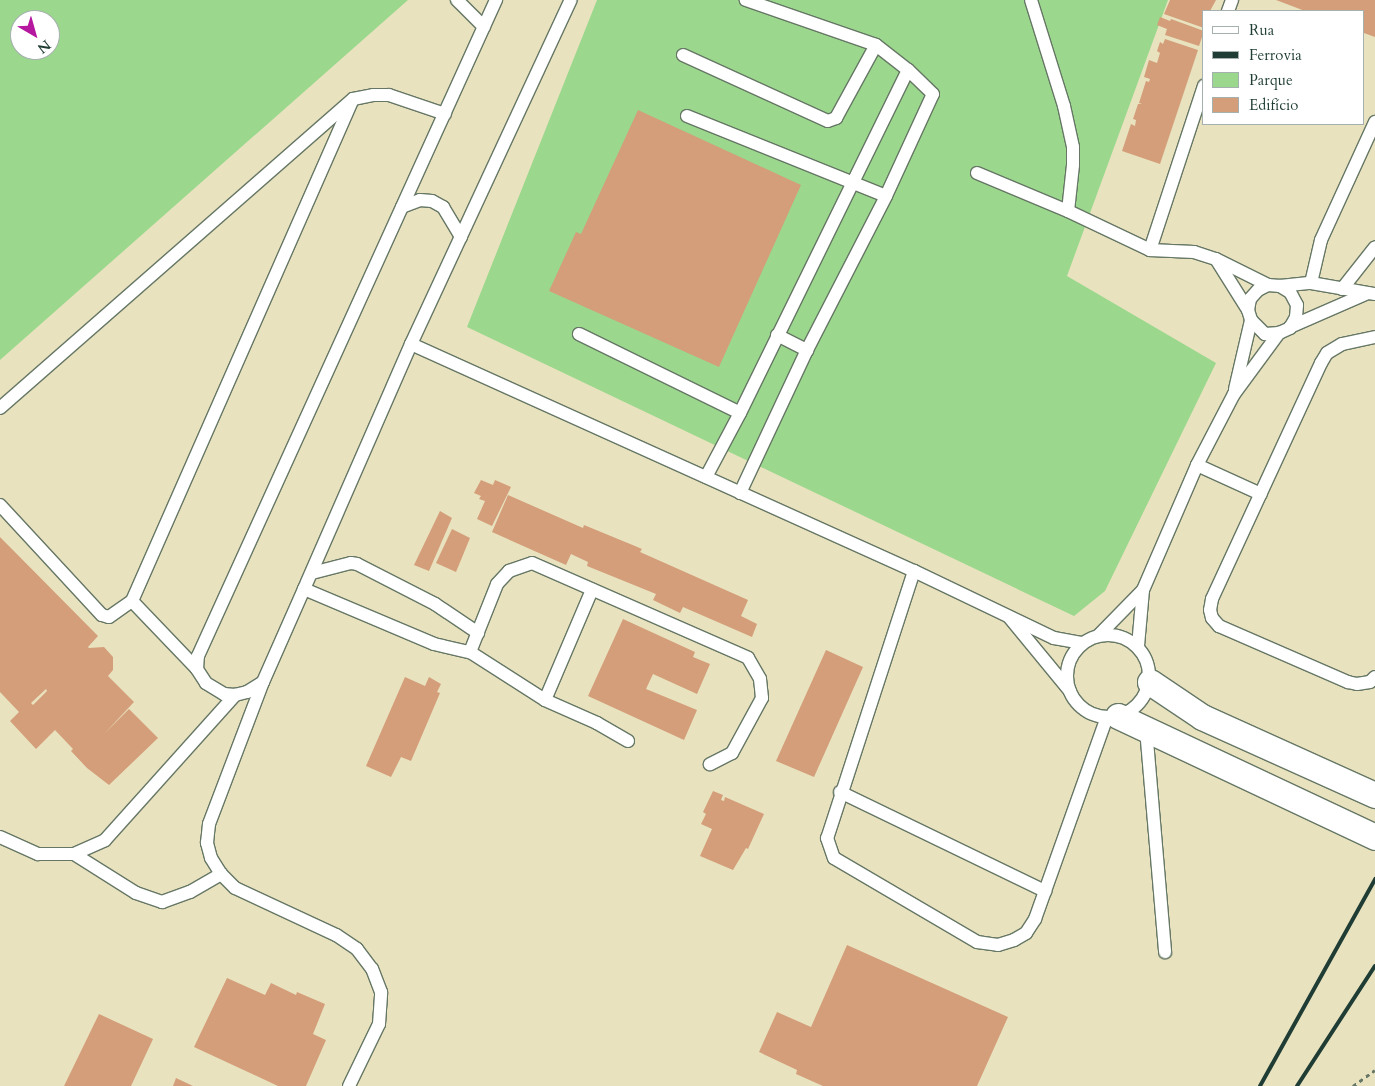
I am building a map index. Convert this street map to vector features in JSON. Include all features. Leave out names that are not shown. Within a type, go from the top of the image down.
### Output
[{"type":"street","points":[[1150,682],[1202,717],[1375,795]]},
{"type":"street","points":[[1113,717],[1146,729],[1375,837]]},
{"type":"lane","points":[[457,0],[484,27]]},
{"type":"lane","points":[[197,669],[198,656],[496,0]]},
{"type":"lane","points":[[349,1086],[379,1024],[381,992],[372,969],[356,949],[336,935],[235,888],[221,874],[211,858],[207,843],[210,824],[264,682],[304,589],[412,344],[571,0]]},
{"type":"lane","points":[[740,493],[807,350],[886,196],[932,94],[908,70],[876,45],[746,0]]},
{"type":"lane","points":[[1031,0],[1061,97],[1073,147],[1074,165],[1068,211]]},
{"type":"lane","points":[[683,54],[828,121],[836,118],[876,45]]},
{"type":"lane","points":[[706,477],[740,413],[908,70]]},
{"type":"lane","points":[[1150,250],[1202,92]]},
{"type":"lane","points":[[0,408],[354,99],[373,95],[389,95],[445,114]]},
{"type":"lane","points":[[0,504],[102,615],[109,617],[132,601],[354,99]]},
{"type":"lane","points":[[687,116],[886,196]]},
{"type":"lane","points":[[1311,283],[1321,240],[1375,122]]},
{"type":"lane","points":[[977,173],[1068,211],[1150,250],[1194,252],[1216,259],[1290,292],[1297,305],[1296,317],[1234,394],[1197,465],[1143,590],[1138,646]]},
{"type":"lane","points":[[402,207],[420,200],[432,201],[444,208],[461,237]]},
{"type":"lane","points":[[1342,288],[1375,247]]},
{"type":"lane","points":[[1216,259],[1249,315],[1265,334],[1284,330],[1372,294]]},
{"type":"lane","points":[[1234,394],[1249,315],[1250,299],[1258,290],[1274,285],[1311,283],[1372,294]]},
{"type":"lane","points":[[579,334],[740,413]]},
{"type":"lane","points":[[777,335],[807,350]]},
{"type":"lane","points":[[1375,336],[1342,344],[1327,353],[1212,599],[1210,610],[1212,618],[1219,626],[1348,682],[1357,684],[1370,682],[1375,678]]},
{"type":"lane","points":[[412,344],[914,570],[1054,638],[1083,643]]},
{"type":"lane","points":[[1197,465],[1261,494]]},
{"type":"lane","points":[[312,573],[350,563],[357,564],[435,604],[478,633]]},
{"type":"lane","points":[[470,652],[497,584],[510,570],[532,563],[748,658],[760,678],[762,698],[732,753],[710,764]]},
{"type":"lane","points":[[914,570],[840,792],[827,838],[834,858],[977,942],[998,945],[1026,933],[1035,919],[1113,717]]},
{"type":"lane","points":[[304,589],[434,644],[470,652],[545,700],[597,723],[628,741]]},
{"type":"lane","points":[[545,700],[592,590]]},
{"type":"lane","points":[[1070,691],[1067,674],[1072,657],[1083,643],[1099,635],[1143,590]]},
{"type":"lane","points":[[132,601],[197,669],[206,683],[215,690],[235,695],[247,692],[264,682]]},
{"type":"lane","points":[[1007,615],[1070,691],[1076,702],[1085,710],[1096,715],[1113,717],[1133,709],[1144,697],[1150,682],[1148,663],[1138,646],[1122,636],[1099,635]]},
{"type":"lane","points":[[0,837],[38,854],[74,854],[105,840],[235,695]]},
{"type":"lane","points":[[1146,729],[1165,952]]},
{"type":"lane","points":[[840,792],[1045,891]]},
{"type":"lane","points":[[74,854],[136,893],[162,902],[190,892],[221,874]]},
{"type":"path","points":[[1353,1086],[1375,1070]]},
{"type":"green space","points":[[0,0],[408,0],[0,360]]},
{"type":"green space","points":[[597,0],[1168,0],[1067,276],[1216,363],[1105,591],[1074,616],[467,327]]},
{"type":"building","points":[[1170,0],[1216,0],[1211,10],[1202,10],[1202,27],[1164,14]]},
{"type":"building","points":[[1276,0],[1375,0],[1375,37],[1365,33],[1365,10],[1302,10]]},
{"type":"building","points":[[1160,17],[1202,30],[1199,46],[1165,35],[1167,29],[1157,25]]},
{"type":"building","points":[[1165,39],[1198,50],[1160,164],[1122,151],[1131,124],[1135,126],[1136,120],[1133,119],[1138,104],[1142,104],[1139,103],[1146,81],[1149,82],[1150,79],[1144,77],[1149,60],[1157,63],[1160,53],[1157,51],[1160,42],[1163,44]]},
{"type":"building","points":[[638,110],[801,185],[719,367],[549,291],[576,232],[581,234]]},
{"type":"building","points":[[481,480],[493,485],[495,480],[511,487],[492,526],[477,519],[485,501],[479,499],[481,496],[474,493]]},
{"type":"building","points":[[508,495],[583,528],[584,525],[642,549],[640,552],[748,600],[741,616],[757,624],[752,637],[683,607],[680,613],[653,600],[656,594],[587,566],[588,562],[571,554],[566,565],[492,532]]},
{"type":"building","points":[[440,511],[452,518],[429,571],[414,565]]},
{"type":"building","points":[[452,529],[470,538],[456,572],[436,563]]},
{"type":"building","points":[[0,537],[98,636],[88,647],[104,647],[113,657],[113,670],[108,676],[134,702],[104,734],[129,709],[158,738],[109,785],[87,768],[71,751],[73,749],[55,730],[36,749],[10,721],[19,712],[0,692]],"holes":[[[46,689],[47,691],[33,705],[31,703]]]},
{"type":"building","points":[[623,619],[695,652],[693,657],[710,664],[697,694],[653,674],[646,689],[697,710],[684,740],[588,696]]},
{"type":"building","points":[[826,650],[863,667],[814,777],[776,761]]},
{"type":"building","points":[[405,677],[425,686],[429,677],[441,684],[437,692],[440,693],[411,761],[401,757],[391,777],[366,766]]},
{"type":"building","points":[[713,791],[723,795],[721,800],[724,801],[725,797],[764,814],[748,849],[746,848],[733,870],[700,856],[712,829],[701,824],[706,814],[703,812]]},
{"type":"building","points":[[847,945],[1008,1017],[977,1086],[823,1086],[796,1074],[797,1070],[759,1052],[777,1012],[811,1027]]},
{"type":"building","points":[[227,978],[265,995],[271,983],[296,995],[297,992],[325,1004],[313,1034],[326,1040],[306,1086],[278,1086],[194,1047]]},
{"type":"building","points":[[99,1014],[153,1039],[131,1086],[64,1086]]},
{"type":"building","points":[[176,1078],[193,1086],[173,1086]]},
{"type":"railway","points":[[1260,1086],[1375,879]]},
{"type":"railway","points":[[1297,1086],[1375,966]]}]
